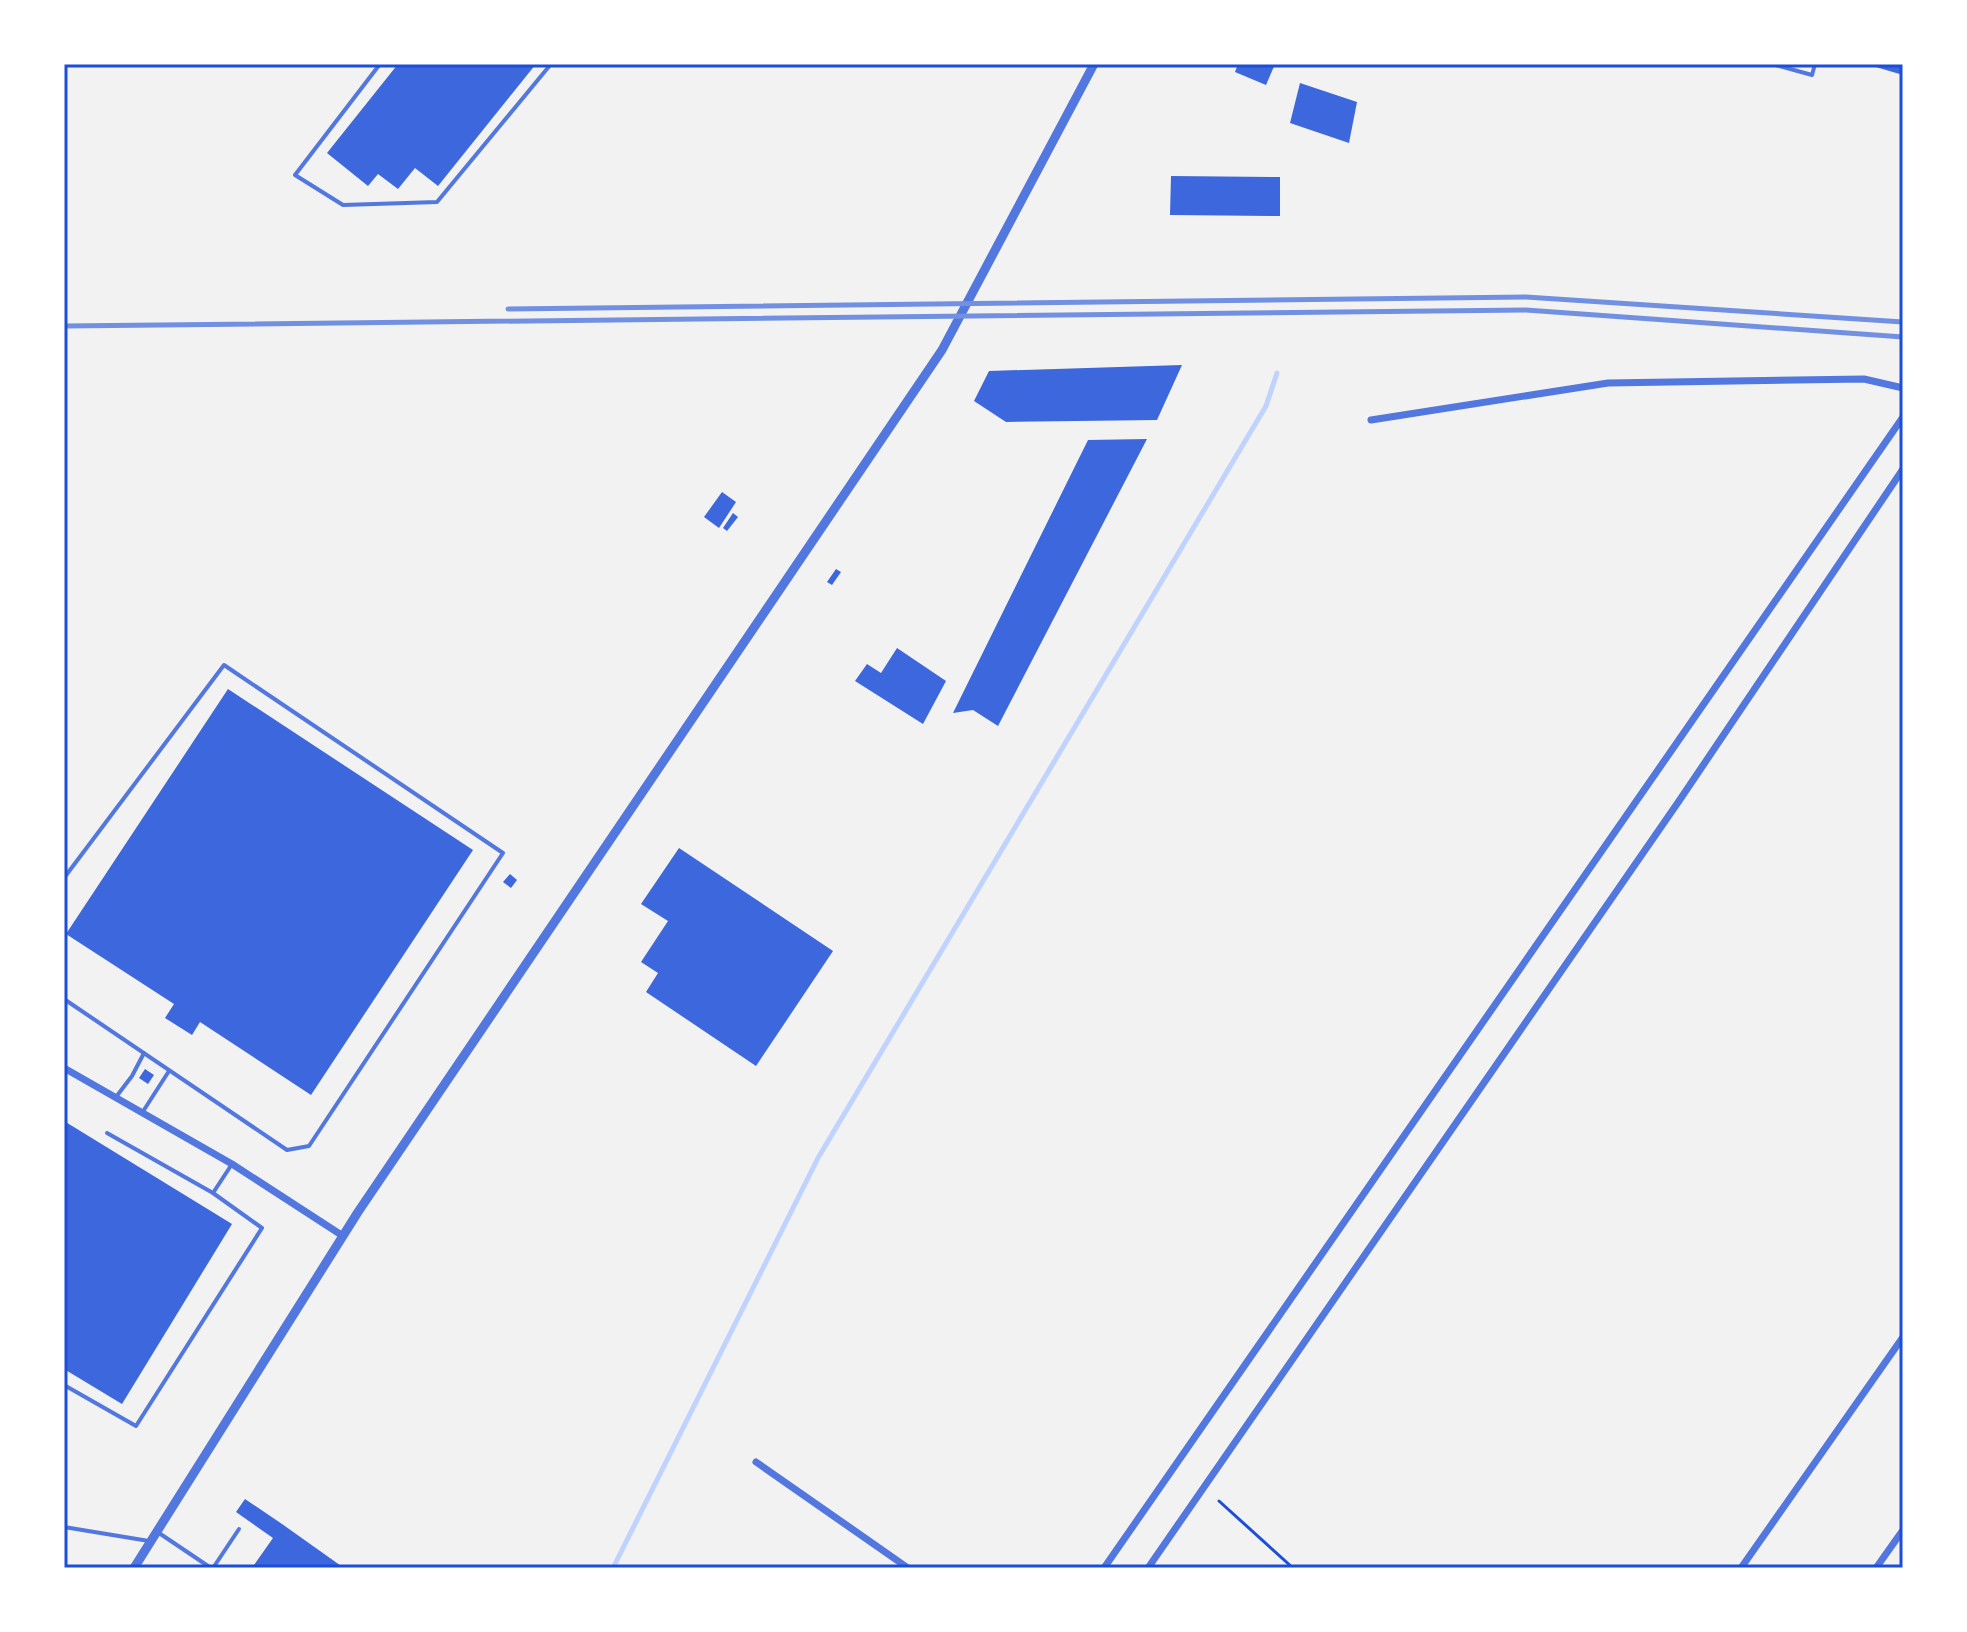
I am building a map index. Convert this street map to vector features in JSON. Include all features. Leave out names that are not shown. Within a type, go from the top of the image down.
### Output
[{"type":"street","points":[[134,1568],[343,1236],[942,350],[1094,64]]},
{"type":"street","points":[[1371,420],[1608,383],[1864,379],[1903,388]]},
{"type":"street","points":[[1104,1568],[1903,417]]},
{"type":"street","points":[[1148,1568],[1679,801],[1903,469]]},
{"type":"street","points":[[64,1068],[232,1164],[343,1236]]},
{"type":"street","points":[[1741,1568],[1903,1337]]},
{"type":"street","points":[[756,1462],[908,1568]]},
{"type":"street","points":[[1876,1568],[1903,1530]]},
{"type":"lane","points":[[380,64],[295,175],[343,205],[437,202],[551,64]]},
{"type":"lane","points":[[1772,64],[1812,75],[1815,64]]},
{"type":"lane","points":[[64,878],[224,665],[503,853],[309,1146],[287,1150],[64,999]]},
{"type":"lane","points":[[116,1097],[144,1053]]},
{"type":"lane","points":[[142,1113],[169,1070]]},
{"type":"lane","points":[[64,1385],[136,1426],[262,1228],[213,1193],[107,1133]]},
{"type":"lane","points":[[213,1193],[232,1164]]},
{"type":"lane","points":[[64,1527],[154,1536],[212,1568],[239,1529]]},
{"type":"path","points":[[1219,1501],[1293,1568]]},
{"type":"building","points":[[398,64],[536,64],[438,186],[415,168],[398,189],[378,174],[368,186],[327,153]]},
{"type":"building","points":[[1238,64],[1275,64],[1266,85],[1235,72]]},
{"type":"building","points":[[1869,64],[1903,64],[1903,75],[1869,65]]},
{"type":"building","points":[[1300,83],[1357,102],[1349,143],[1290,123]]},
{"type":"building","points":[[1171,176],[1280,177],[1280,216],[1170,215]]},
{"type":"building","points":[[1182,365],[1157,420],[1006,422],[974,401],[989,371]]},
{"type":"building","points":[[1147,439],[998,726],[973,710],[953,713],[1088,440]]},
{"type":"building","points":[[722,492],[736,502],[719,528],[704,517]]},
{"type":"building","points":[[733,513],[738,517],[727,531],[723,528]]},
{"type":"building","points":[[836,569],[841,572],[832,585],[827,582]]},
{"type":"building","points":[[897,648],[946,681],[923,724],[855,681],[867,664],[881,673]]},
{"type":"building","points":[[228,689],[473,850],[311,1095],[200,1022],[192,1035],[165,1018],[174,1004],[66,934]]},
{"type":"building","points":[[679,848],[833,951],[756,1066],[646,992],[658,973],[641,962],[668,921],[641,904]]},
{"type":"building","points":[[510,874],[517,880],[511,888],[503,882]]},
{"type":"building","points":[[145,1069],[154,1075],[148,1084],[139,1078]]},
{"type":"building","points":[[64,1121],[232,1224],[122,1404],[64,1369]]},
{"type":"building","points":[[245,1499],[344,1568],[258,1568],[254,1565],[273,1538],[236,1512]]},
{"type":"waterway","points":[[613,1568],[818,1158],[1266,406],[1277,373]]},
{"type":"railway","points":[[508,309],[1526,297],[1903,322]]},
{"type":"railway","points":[[64,326],[1526,310],[1903,337]]}]
